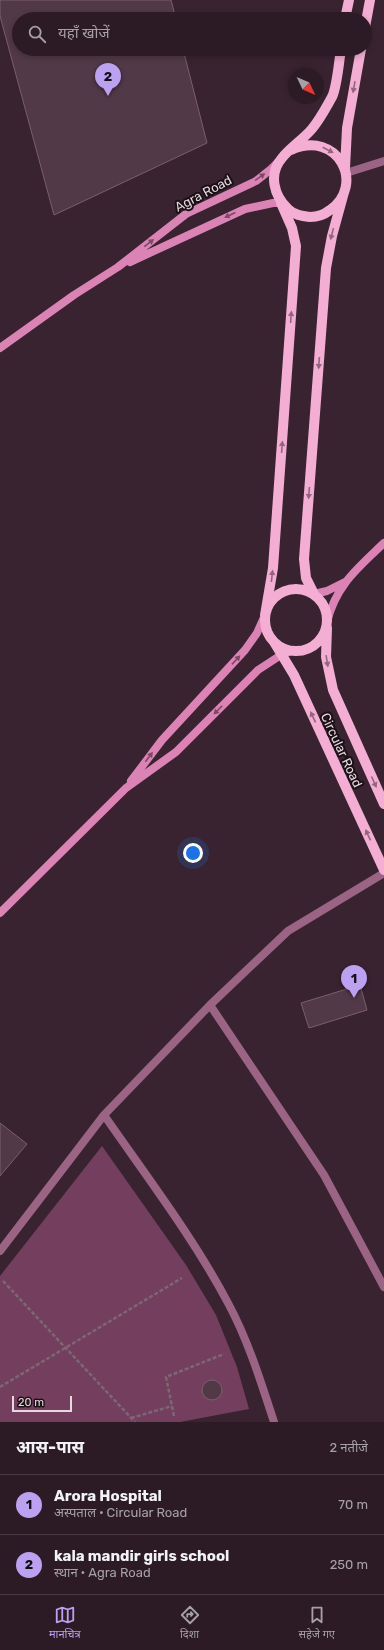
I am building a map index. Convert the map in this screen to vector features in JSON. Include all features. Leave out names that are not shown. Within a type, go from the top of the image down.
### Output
[{"type":"main road","points":[[346,12],[349,0]]},
{"type":"main road","points":[[368,12],[370,0]]},
{"type":"main road","points":[[286,653],[274,642],[266,629],[265,615],[273,568],[296,246],[292,228],[275,192],[274,180],[276,168],[282,158],[312,130],[333,95],[339,56]]},
{"type":"main road","points":[[327,622],[326,612],[322,602],[314,594],[306,578],[304,559],[326,268],[332,236],[346,184],[345,152],[347,128],[360,56]]},
{"type":"main road","points":[[291,150],[301,145],[313,144],[324,147],[334,153],[342,162],[346,173]]},
{"type":"main road","name":"Agra Road","points":[[0,348],[74,295],[118,267],[186,214],[256,181],[282,158]]},
{"type":"main road","points":[[281,203],[290,212],[301,216],[314,217],[326,214],[336,206],[343,196]]},
{"type":"main road","name":"Agra Road","points":[[118,267],[245,209],[273,203],[281,203]]},
{"type":"main road","points":[[0,913],[126,788],[162,740],[245,650],[257,632],[268,605],[274,597],[283,591],[294,588],[304,589],[314,594],[327,592],[345,582],[384,543]]},
{"type":"main road","points":[[126,788],[176,752],[258,670],[286,653],[310,648],[318,642],[324,633],[331,608],[345,582]]},
{"type":"main road","name":"Circular Road","points":[[327,622],[326,657],[333,690],[384,804]]},
{"type":"main road","name":"Circular Road","points":[[286,653],[297,682],[384,871]]},
{"type":"street","points":[[346,173],[384,161]]},
{"type":"street","points":[[0,1251],[104,1115],[210,1005],[288,931],[384,871]]},
{"type":"street","points":[[210,1005],[324,1175],[384,1287]]},
{"type":"street","points":[[104,1115],[199,1252],[229,1304],[252,1359],[274,1422]]},
{"type":"path","points":[[0,1386],[182,1278]]},
{"type":"path","points":[[3,1281],[134,1422]]},
{"type":"path","points":[[174,1416],[166,1377],[224,1354]]},
{"type":"path","points":[[131,1418],[172,1406]]},
{"type":"shaded area","points":[[102,1146],[186,1265],[216,1315],[237,1367],[249,1409],[180,1422],[0,1422],[0,1276]]},
{"type":"building","points":[[0,0],[171,0],[174,12],[12,12],[12,56],[185,56],[207,143],[54,215],[0,16]]},
{"type":"building","points":[[360,985],[367,1010],[309,1028],[301,1003]]},
{"type":"building","points":[[0,1123],[27,1144],[0,1176]]},
{"type":"building","points":[[212,1380],[219,1383],[222,1390],[219,1397],[212,1400],[205,1397],[202,1390],[205,1383]]},
{"type":"place","name":"kala mandir girls school","points":[[108,96]]},
{"type":"place","name":"Arora Hospital","points":[[354,998]]}]
